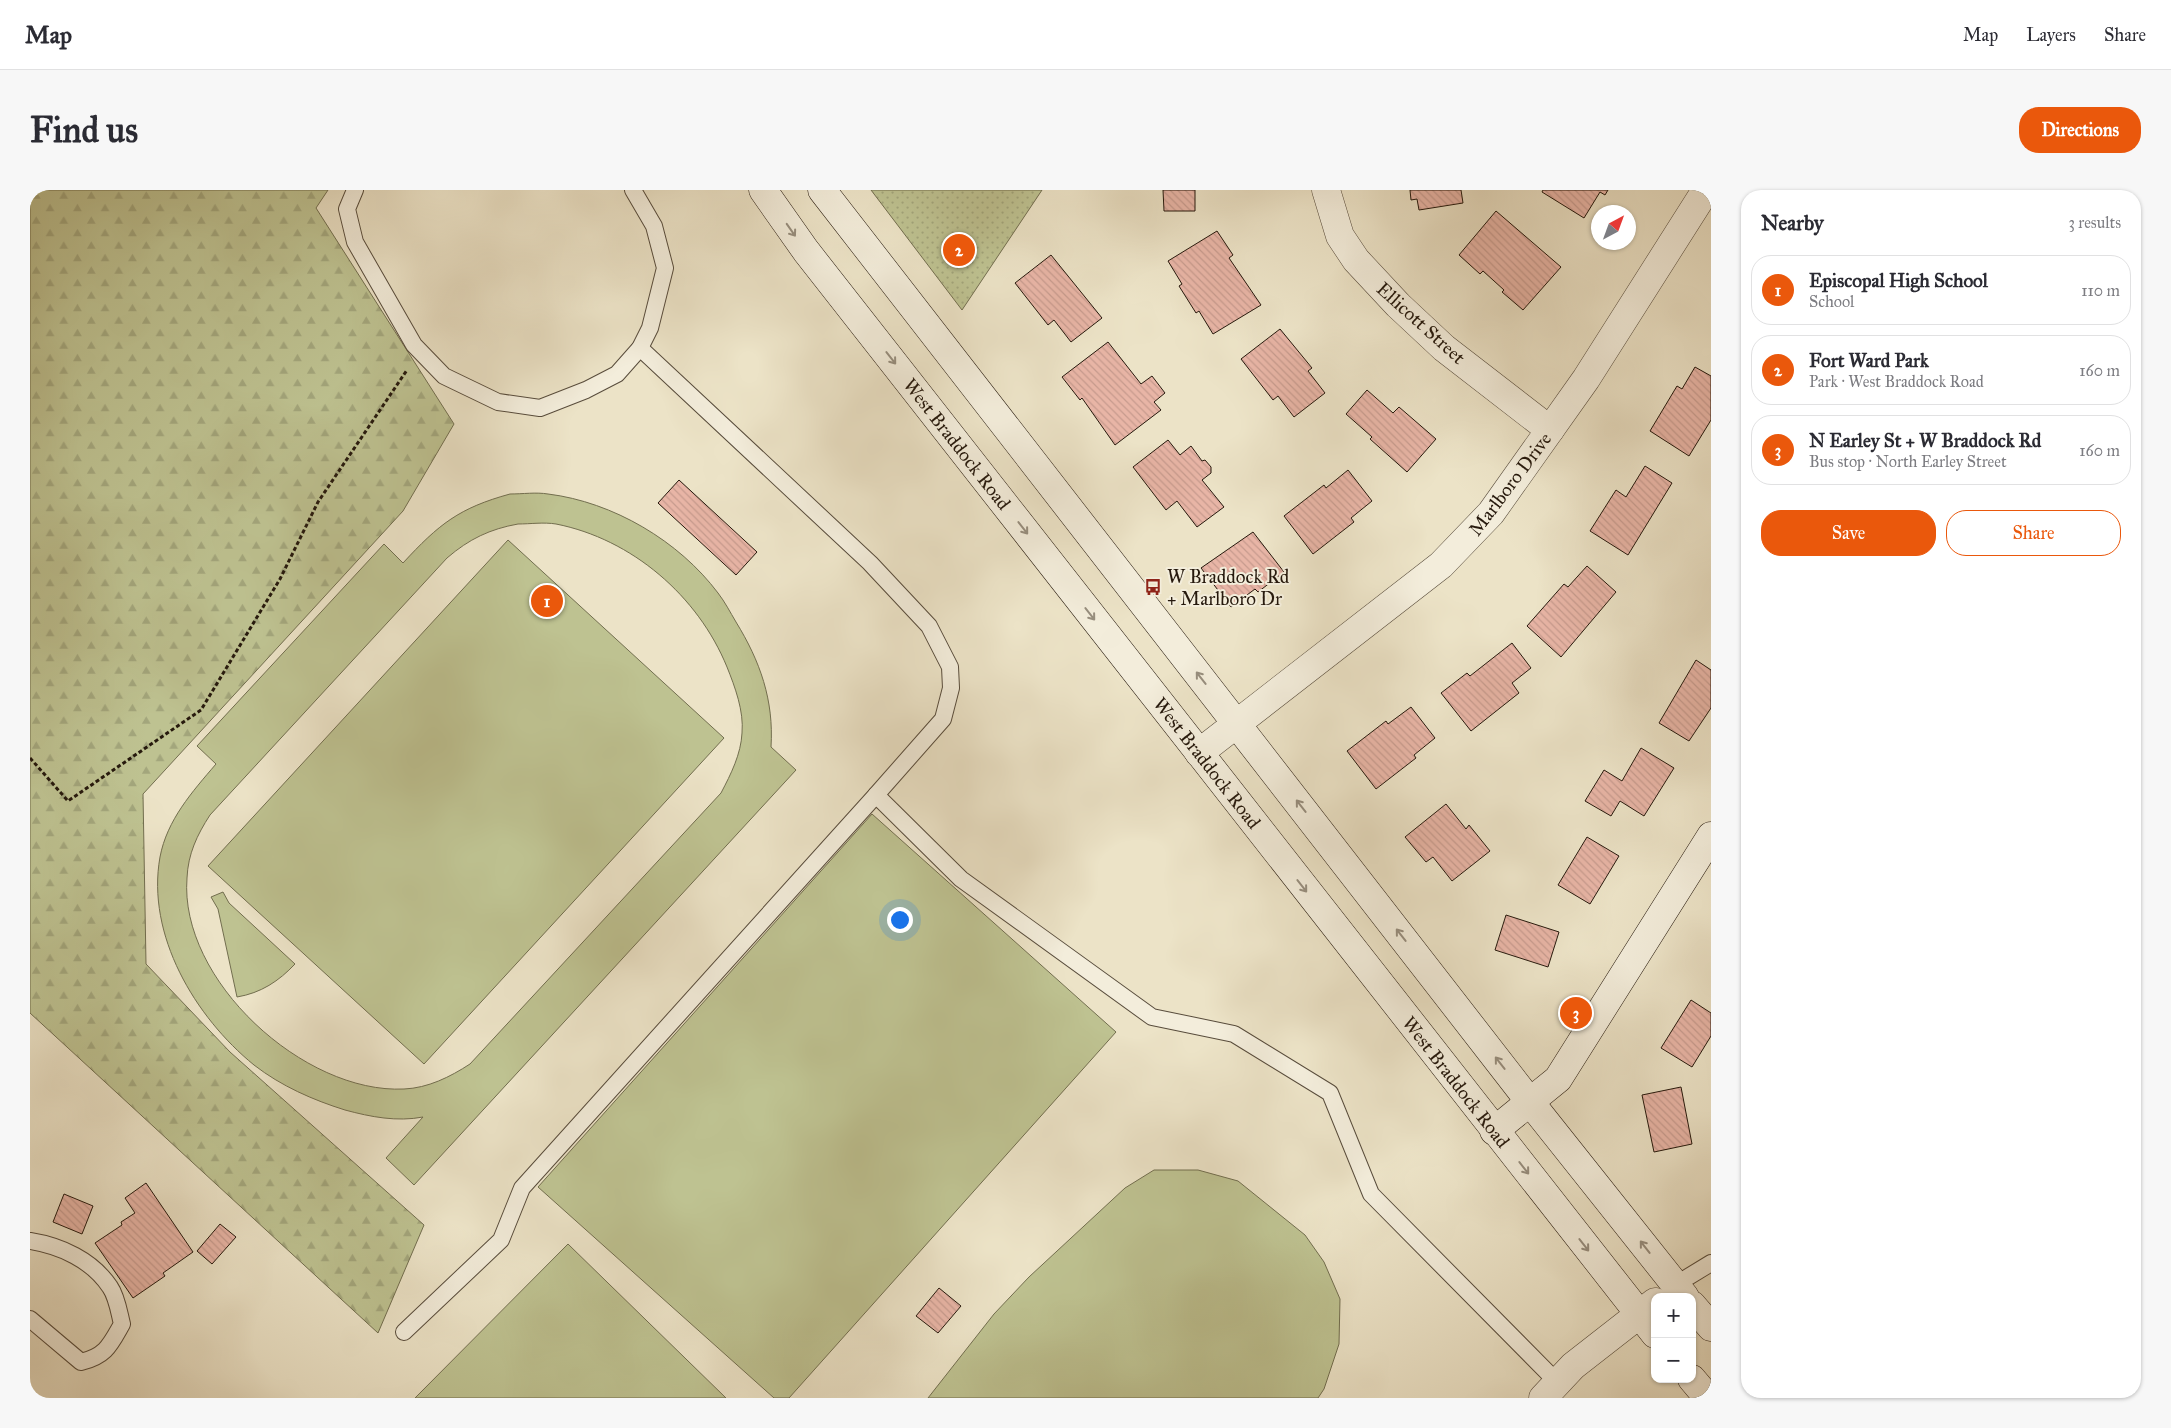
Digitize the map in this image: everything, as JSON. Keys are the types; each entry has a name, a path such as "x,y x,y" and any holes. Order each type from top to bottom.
{"main road":[{"name":"West Braddock Road","path":"763,190 806,252 1494,1131 1650,1317"},
{"path":"822,190 1530,1102 1676,1293"},
{"name":"Ellicott Street","path":"1326,190 1340,236 1362,266 1398,305 1444,348 1550,430"},
{"name":"Marlboro Drive","path":"1199,753 1441,566 1492,513 1586,379 1706,190"},
{"path":"1494,1131 1558,1079 1711,836"},
{"path":"1696,1313 1711,1327"},
{"path":"1543,1393 1601,1342 1650,1317"},
{"path":"1695,1383 1708,1398"}],"lane":[{"path":"354,190 347,209 354,242 414,345 444,376 498,402 540,408 586,390 617,374 640,348 650,328 664,268 654,226 633,190"},
{"path":"404,1332 501,1240 522,1188 943,719 952,688 950,667 930,626 870,563 640,348"},
{"path":"876,795 961,879 1152,1017 1234,1034 1330,1093 1371,1194 1543,1393"},
{"path":"30,1242 48,1244 74,1255 87,1264 111,1287 122,1324 107,1350 95,1358 81,1362 30,1319"},
{"path":"1681,1293 1711,1263"}],"path":[{"path":"30,758 68,801 201,710 280,580 318,502 391,390 421,352"}],"green space":[{"path":"30,190 328,190 316,208 454,424 403,511 143,794 146,964 230,1052 424,1225 378,1333 30,1013"},
{"path":"871,190 1042,190 962,310"},
{"path":"534,493 572,498 620,515 643,527 684,557 718,593 745,637 758,666 768,697 771,747 796,770 414,1185 386,1158 423,1117 394,1119 374,1117 345,1110 309,1097 286,1086 254,1065 212,1023 195,999 180,972 168,944 160,916 158,886 160,857 163,844 174,819 216,764 197,746 384,544 403,563 428,538 451,519 492,499 510,494","holes":["518,524 556,524 584,532 611,543 636,557 659,574 680,595 699,617 727,667 742,716 740,749 721,793 470,1064 447,1077 413,1088 366,1086 327,1072 289,1051 255,1024 226,991 203,955 190,917 187,878 191,853 197,837 210,815 447,558 463,545 480,536"]},
{"path":"508,540 724,738 424,1064 208,866"},
{"path":"872,814 1116,1032 789,1398 774,1398 538,1187"},
{"path":"223,892 229,903 295,964 283,976 262,989 237,997 218,909 211,897"},
{"path":"1154,1170 1198,1170 1238,1181 1305,1235 1324,1262 1340,1299 1339,1344 1324,1389 1318,1398 928,1398 994,1314 1029,1277 1125,1188"},
{"path":"568,1244 726,1398 415,1398"}],"building":[{"path":"1163,190 1195,190 1195,211 1164,211"},
{"path":"1410,190 1461,190 1463,203 1419,210 1417,199 1411,200"},
{"path":"1543,190 1608,190 1605,195 1600,192 1584,218 1542,192"},
{"path":"1496,211 1561,267 1523,310 1502,292 1504,290 1483,271 1480,274 1459,255"},
{"path":"1217,231 1233,255 1229,258 1261,305 1213,334 1199,311 1196,313 1179,286 1182,284 1168,261"},
{"path":"1051,255 1102,318 1071,342 1054,320 1048,325 1015,283"},
{"path":"1280,329 1312,368 1308,371 1325,393 1294,417 1278,396 1273,400 1241,359"},
{"path":"1108,342 1141,384 1152,376 1165,393 1154,402 1161,410 1115,445 1082,398 1080,400 1062,377"},
{"path":"1695,367 1711,376 1711,420 1689,456 1650,431 1677,386 1682,389"},
{"path":"1367,390 1393,413 1399,407 1436,439 1407,472 1370,439 1372,437 1346,414"},
{"path":"1168,440 1180,455 1191,446 1202,461 1205,460 1211,467 1211,473 1202,480 1224,507 1197,527 1177,501 1166,510 1133,467"},
{"path":"1645,466 1672,483 1628,555 1590,531 1616,490 1626,497"},
{"path":"1348,470 1372,501 1351,518 1354,522 1313,554 1284,516 1324,485 1326,488"},
{"path":"679,480 757,552 736,575 658,503"},
{"path":"1253,532 1284,572 1258,592 1255,589 1231,607 1201,568"},
{"path":"1587,566 1616,592 1561,657 1527,626 1564,584 1568,587"},
{"path":"1512,643 1531,668 1512,683 1519,693 1471,731 1441,693 1467,673 1470,676"},
{"path":"1696,660 1711,670 1711,708 1689,741 1659,723"},
{"path":"1411,707 1435,738 1414,755 1416,758 1376,789 1347,751 1386,721 1388,724"},
{"path":"1641,748 1674,768 1644,816 1620,801 1611,816 1585,801 1604,770 1622,781"},
{"path":"1446,804 1466,829 1469,825 1490,851 1452,881 1433,857 1426,862 1405,837"},
{"path":"1587,837 1619,856 1590,904 1558,885"},
{"path":"1506,915 1559,932 1548,967 1495,950"},
{"path":"1691,1000 1711,1013 1711,1036 1692,1067 1661,1048"},
{"path":"1681,1087 1692,1144 1654,1152 1642,1095"},
{"path":"146,1183 193,1252 163,1273 165,1276 133,1298 95,1243 122,1225 121,1222 135,1213 125,1198"},
{"path":"64,1194 93,1206 82,1234 53,1222"},
{"path":"220,1224 236,1237 212,1264 197,1251"},
{"path":"939,1288 961,1306 938,1333 916,1316"}],"place":[{"name":"Fort Ward Park","path":"959,250"},
{"name":"W Braddock Rd + Marlboro Dr","path":"1153,587"},
{"name":"Episcopal High School","path":"547,601"},
{"name":"N Earley St + W Braddock Rd","path":"1576,1013"}]}
